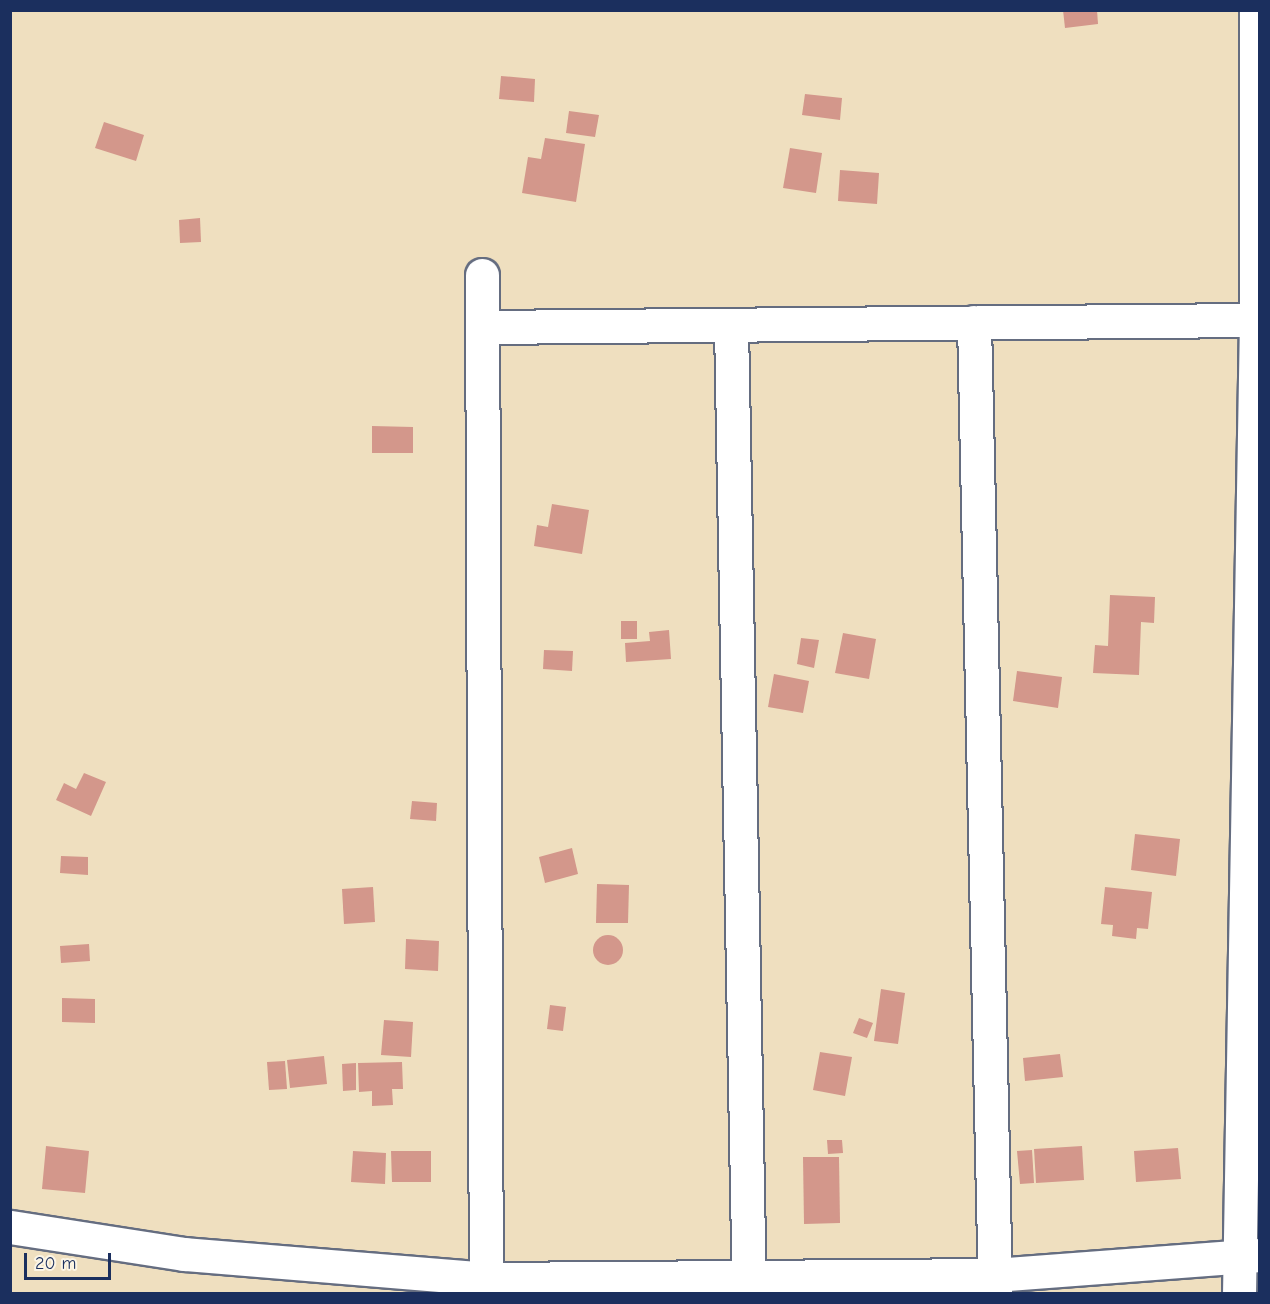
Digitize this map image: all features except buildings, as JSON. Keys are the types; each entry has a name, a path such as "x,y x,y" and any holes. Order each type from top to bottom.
{"street":[{"path":"1239,1293 1249,1256 1258,320 1256,10"},
{"path":"482,275 486,1286"},
{"path":"482,327 1258,320"},
{"path":"974,322 995,1284"},
{"path":"731,325 748,1285"},
{"path":"10,1227 184,1254 486,1286 995,1284 1249,1256"}]}
